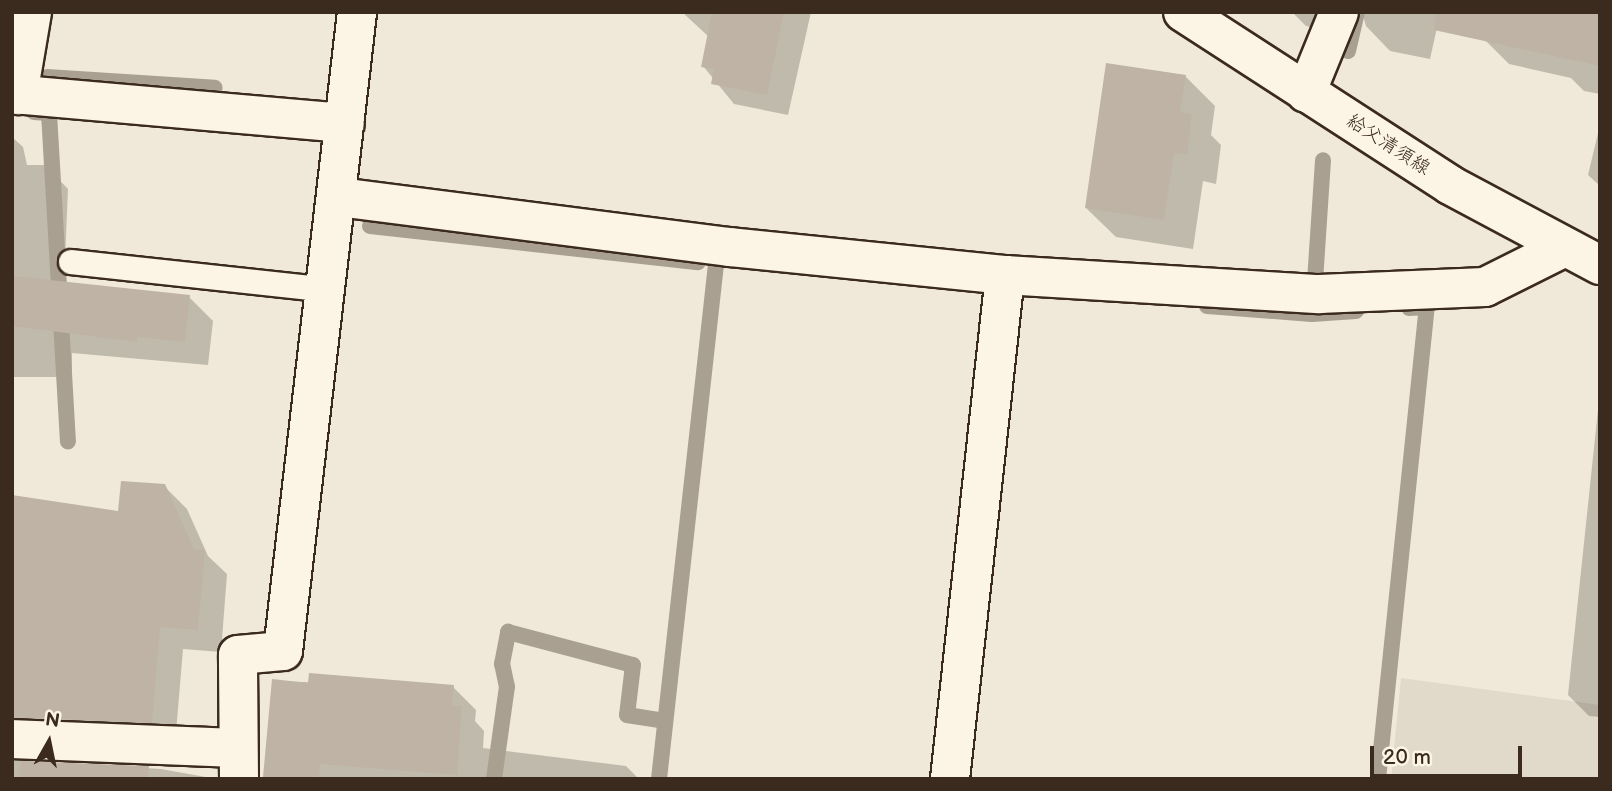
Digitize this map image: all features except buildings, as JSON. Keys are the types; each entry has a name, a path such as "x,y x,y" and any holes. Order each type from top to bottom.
{"street":[{"path":"32,12 15,94 345,123"},
{"path":"12,738 237,763 238,654 283,651 339,197 358,12"},
{"name":"給父清須線","path":"1183,12 1450,185 1562,249 1600,265"},
{"path":"1306,93 1339,12"},
{"path":"339,197 730,247 1005,275 1319,294 1485,287 1562,249"},
{"path":"950,779 1005,275"}],"lane":[{"path":"71,262 328,290"}],"shaded area":[{"path":"1401,678 1600,705 1600,779 1391,779"}],"waterway":[{"path":"1348,51 1357,12"},
{"path":"47,77 215,88"},
{"path":"34,112 49,113 68,441"},
{"path":"1315,281 1323,160"},
{"path":"370,226 698,262"},
{"path":"659,779 716,264 717,258 722,259"},
{"path":"1207,306 1312,314 1356,311"},
{"path":"1378,779 1427,307 1409,308"},
{"path":"494,779 507,687 502,664 508,632 633,665 627,715 665,721"}]}
